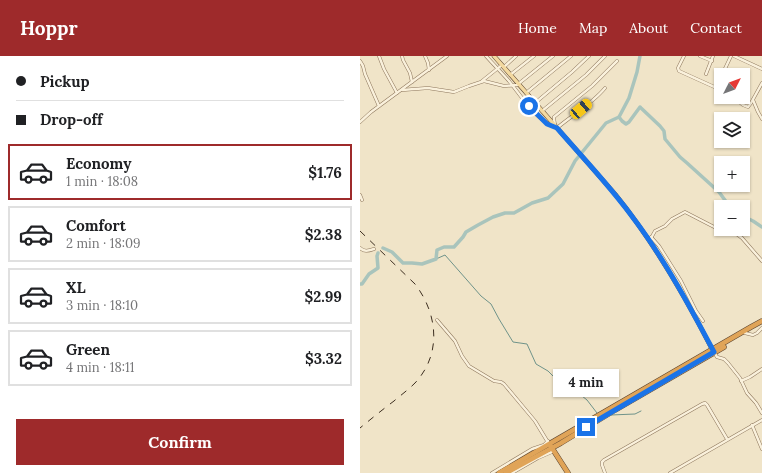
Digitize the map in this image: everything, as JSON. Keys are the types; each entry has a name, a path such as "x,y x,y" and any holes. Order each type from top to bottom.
{"highway":[{"path":"506,473 762,321"},
{"path":"713,351 746,333 753,328 753,326"},
{"path":"498,473 551,446"},
{"path":"551,446 568,473"}],"main road":[{"path":"494,56 618,197 651,238 713,351"}],"street":[{"path":"379,56 397,93"},
{"path":"402,56 410,73 412,82"},
{"path":"425,56 429,70"},
{"path":"360,122 379,106 447,56"},
{"path":"486,56 534,112 550,125 557,128"},
{"path":"481,82 516,56"},
{"path":"510,75 534,56"},
{"path":"402,90 428,88 454,92 487,81 504,86 518,84 553,56"},
{"path":"526,93 571,56"},
{"path":"534,103 589,56"},
{"path":"542,111 586,75 605,56"},
{"path":"684,56 678,68 679,71 714,87"},
{"path":"700,56 712,61"},
{"path":"706,74 713,56"},
{"path":"725,68 731,56"},
{"path":"734,56 762,69"},
{"path":"557,128 554,117 593,85 617,60"},
{"path":"360,61 379,106"},
{"path":"743,104 747,107 749,106 762,83"},
{"path":"557,128 605,88"},
{"path":"753,99 762,119"},
{"path":"360,114 363,119"},
{"path":"360,195 362,200"},
{"path":"703,321 659,246 651,238 657,230 685,212 718,229 734,232 742,238 762,261"},
{"path":"360,248 367,251 374,249"},
{"path":"753,326 762,318"},
{"path":"437,320 455,341 462,356 469,366 494,381 504,384 535,421 551,446"},
{"path":"746,333 753,335 762,328"},
{"path":"713,351 717,357 726,360 762,413"},
{"path":"741,381 762,369"},
{"path":"605,473 602,465 604,460 705,403 727,440"},
{"path":"670,473 762,420"},
{"path":"752,426 762,449"},
{"path":"492,473 532,449 544,445 551,446"},
{"path":"512,473 538,458 551,446"}],"waterway":[{"path":"383,248 392,252 403,263 422,264 436,259 437,250 444,247 454,247 466,232 493,217 505,213 514,213 532,203 548,198 563,184 575,161 606,123 619,117 629,98 640,56"},
{"path":"619,117 626,124 640,107 660,126 664,131 665,139 680,157 719,192 725,200"},
{"path":"750,220 762,227"},
{"path":"360,284 362,284 369,274 378,268 378,253"},
{"path":"436,259 445,255 481,296 491,304 513,342 527,344 536,364 548,371 555,378 571,387 587,400 597,413"},
{"path":"611,415 635,414 641,411"}],"railway":[{"path":"360,231 415,284 423,296 428,308 434,334 430,360 424,372 415,383 360,428"}],"route":[{"path":"529,106 547,124 557,128 634,218 661,257 714,352 586,427"}]}
